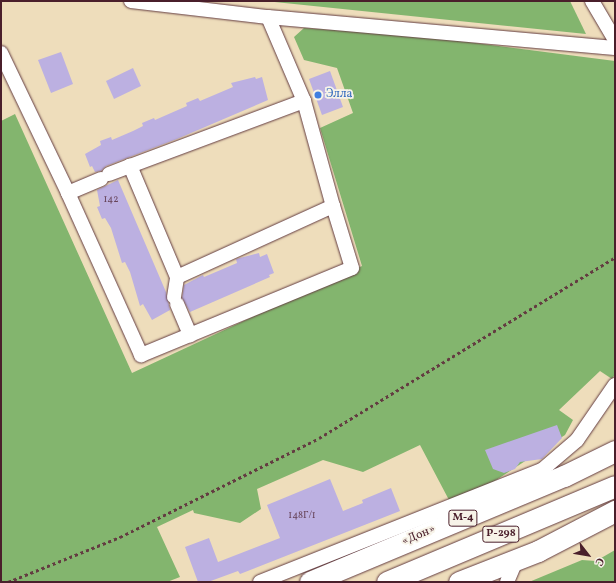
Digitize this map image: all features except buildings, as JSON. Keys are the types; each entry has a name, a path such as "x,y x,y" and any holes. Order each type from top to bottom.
{"highway":[{"name":"«Дон»","path":"310,582 564,476 615,451"},
{"name":"Р-298","path":"387,582 615,486"},
{"name":"Р-298","path":"459,582 538,551 615,511"},
{"path":"538,551 615,526"}],"street":[{"path":"131,1 268,17 615,48"},
{"path":"592,1 615,40"},
{"path":"1,53 68,193 141,355 352,268 304,101 268,17"},
{"path":"68,193 130,166 304,101"},
{"path":"130,166 177,277 175,300 190,335"},
{"path":"177,277 333,206"},
{"path":"260,582 542,470 577,440 615,386"},
{"path":"507,582 517,558"}],"path":[{"path":"8,582 120,537 319,438 615,257"}],"green space":[{"path":"265,1 570,1 586,34"},
{"path":"304,28 422,36 615,61 615,374 612,379 600,371 559,410 573,420 565,435 487,486 449,500 420,445 363,472 323,460 257,489 261,509 240,523 194,513 193,510 157,527 180,577 167,582 1,582 1,121 15,114 132,373 362,266 320,128 353,113 337,68 304,60 294,37"},
{"path":"615,550 615,582 529,582 582,560 596,561"}],"place":[{"name":"Элла","path":"318,95"}]}
